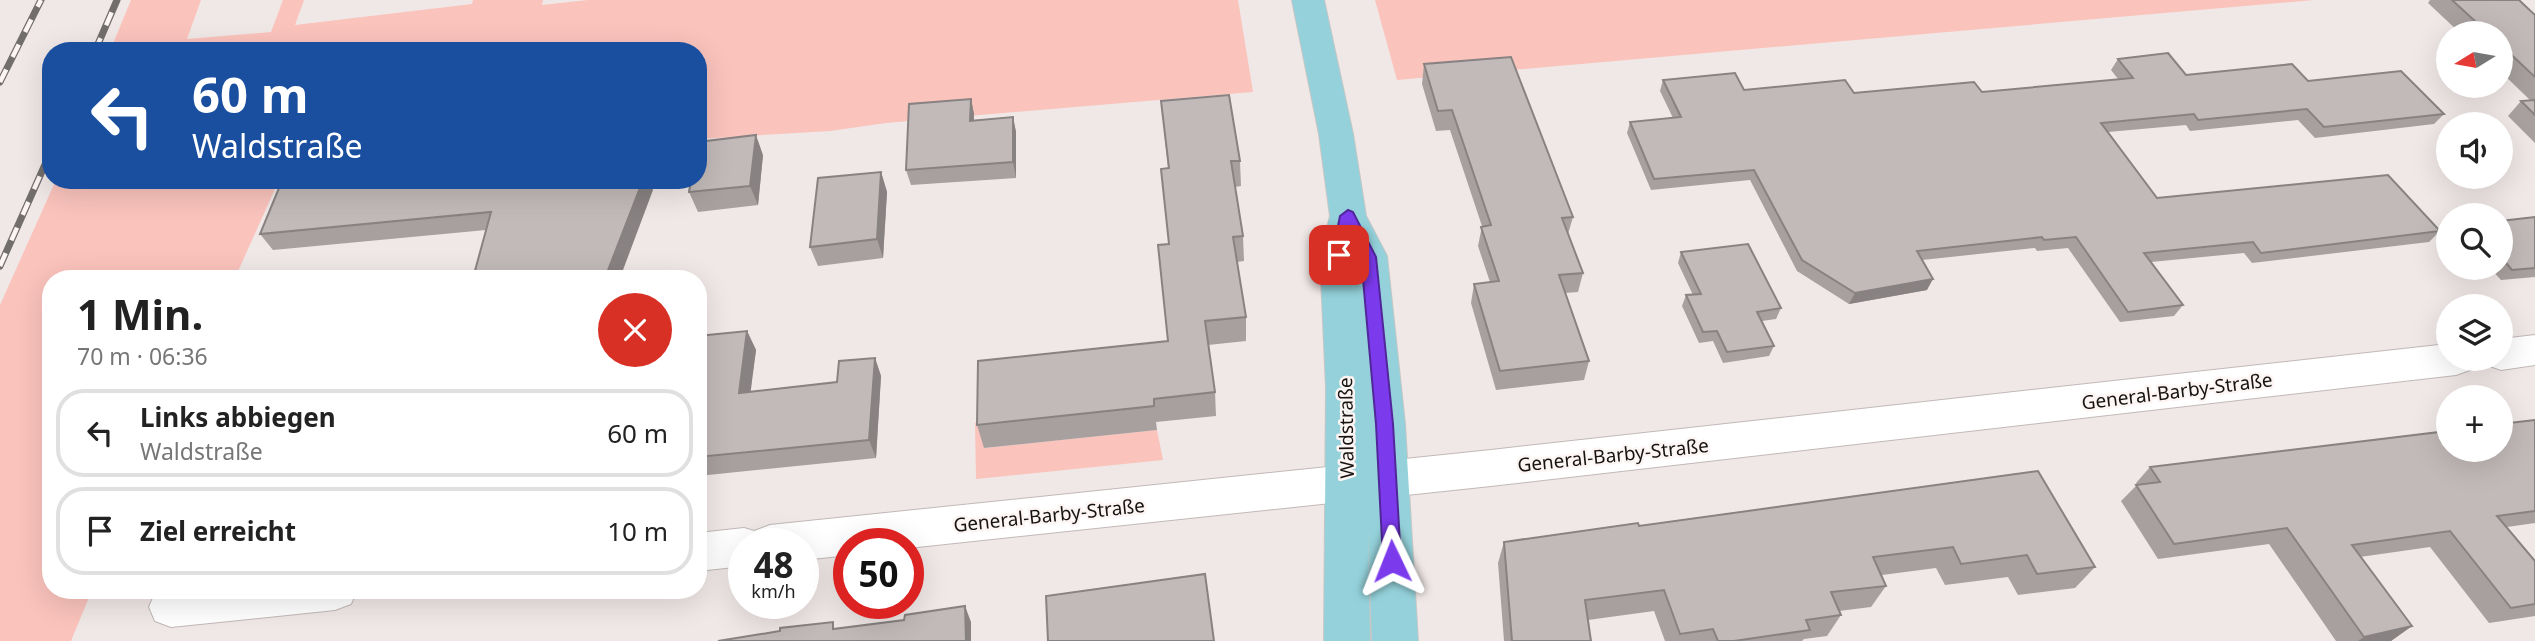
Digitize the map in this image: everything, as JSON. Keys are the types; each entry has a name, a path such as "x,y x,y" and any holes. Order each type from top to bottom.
{"main road":[{"name":"Waldstraße","path":"1308,0 1336,134 1348,216 1368,257 1388,479 1395,641"},
{"name":"Waldstraße","path":"1347,641 1347,484 1339,255 1348,216"}],"street":[{"path":"2513,353 2535,350"},
{"name":"General-Barby-Straße","path":"819,539 1347,484 2436,361"},
{"path":"707,551 728,549"},
{"path":"171,607 248,599"}],"shaded area":[{"path":"131,0 201,0 187,39 271,32 283,0 304,0 295,25 472,4 473,0 543,0 542,5 588,0 1238,0 1253,92 886,123 830,131 707,138 707,42 114,42"},
{"path":"1375,0 2314,0 1397,80"},
{"path":"52,189 275,189 239,270 42,270 42,599 88,599 71,641 0,641 0,305"},
{"path":"984,422 985,448 1157,430 1163,460 976,479 975,423"}],"building":[{"path":"2452,0 2519,0 2535,15 2535,77 2513,56 2513,21 2475,21"},
{"path":"2168,53 2186,75 2292,64 2308,81 2401,71 2442,112 2324,127 2307,109 2198,120 2194,114 2101,123 2157,198 2388,175 2436,227 2436,231 2261,253 2253,242 2144,253 2183,305 2128,312 2076,237 2044,240 2042,237 1917,251 1933,279 1855,293 1802,260 1754,170 1654,179 1630,122 1681,117 1663,80 1735,73 1744,90 1845,80 1854,93 1974,82 1982,92 2133,78 2118,59"},
{"path":"1511,57 1573,217 1562,218 1583,273 1559,275 1589,361 1500,371 1474,284 1499,281 1481,227 1491,225 1452,110 1438,111 1424,64"},
{"path":"1229,95 1240,161 1231,161 1243,236 1233,237 1246,317 1205,321 1215,392 1154,399 1154,406 977,425 978,361 1168,341 1158,245 1169,244 1161,169 1169,168 1161,101"},
{"path":"971,99 970,121 1013,117 1013,162 906,170 909,104"},
{"path":"2535,100 2535,115 2521,101"},
{"path":"756,135 750,186 689,192 690,189 707,189 707,141"},
{"path":"881,172 877,239 810,247 818,178"},
{"path":"279,189 640,189 608,270 475,270 491,212 260,234"},
{"path":"2535,217 2535,268 2513,270 2513,220"},
{"path":"1748,244 1781,308 1757,312 1774,346 1727,352 1717,331 1703,332 1686,295 1701,294 1681,252"},
{"path":"747,331 739,393 837,382 839,361 875,358 869,440 707,456 707,335"},
{"path":"2535,420 2535,511 2497,516 2535,561 2535,604 2511,608 2450,531 2352,545 2412,626 2364,637 2287,528 2174,544 2136,485 2160,482 2150,467 2436,432 2436,462 2513,462 2513,423"},
{"path":"2038,471 2095,567 2037,574 2027,555 1961,564 1953,547 1873,557 1886,586 1831,592 1841,615 1806,620 1810,630 1734,641 1718,641 1713,629 1680,634 1664,590 1585,600 1591,641 1512,641 1504,542"},
{"path":"1205,574 1214,641 1048,641 1046,596"},
{"path":"965,606 966,641 718,641 780,631 780,628 833,622 833,629 904,619 924,619 924,612"}],"railway":[{"path":"0,82 41,0"},
{"path":"99,42 117,0"},
{"path":"0,266 42,171"}],"route":[{"path":"1339,255 1348,216 1368,257 1385,424 1392,561"}]}
